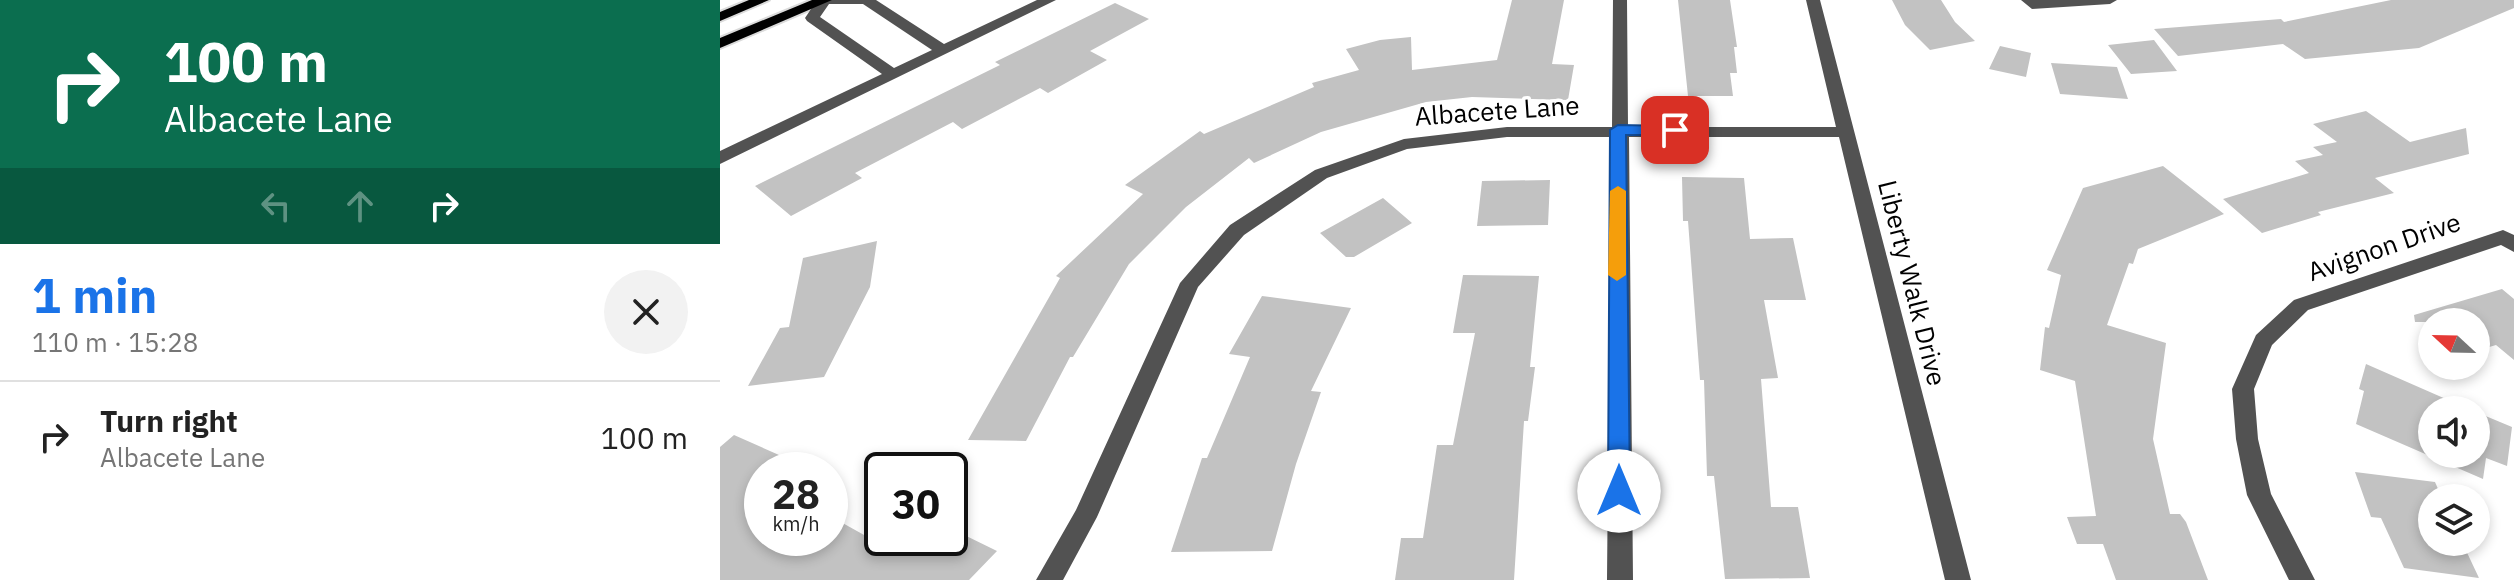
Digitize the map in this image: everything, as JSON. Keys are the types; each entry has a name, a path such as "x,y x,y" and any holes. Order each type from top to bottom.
{"main road":[{"path":"720,17 762,0"},
{"path":"720,43 825,0"}],"street":[{"path":"894,75 812,18 825,0 866,0 944,51"},
{"path":"720,158 1049,0"},
{"path":"1620,0 1620,580"},
{"name":"Liberty Walk Drive","path":"1813,0 1958,580"},
{"path":"2030,2 2110,0"},
{"name":"Albacete Lane","path":"1049,580 1085,517 1190,283 1237,230 1321,174 1404,144 1507,132 1847,132"},
{"name":"Avignon Drive","path":"2302,580 2259,495 2247,439 2243,389 2263,341 2301,305 2509,241"}],"building":[{"path":"1512,0 1564,0 1552,64 1574,65 1568,100 1472,97 1426,102 1321,132 1254,163 1249,158 1186,207 1129,264 1073,357 1070,357 1026,441 968,440 1060,278 1056,276 1143,194 1125,185 1200,131 1204,134 1314,87 1312,83 1359,70 1346,49 1380,40 1411,37 1412,70 1497,60"},
{"path":"1678,0 1730,0 1737,47 1734,47 1737,73 1730,73 1733,96 1688,96"},
{"path":"1892,0 1941,0 1955,22 1975,41 1930,50 1905,25"},
{"path":"2391,0 2514,0 2514,8 2419,48 2305,59 2283,44 2178,56 2154,29 2281,19 2284,22"},
{"path":"1115,3 1149,19 1090,51 1107,60 1048,93 1040,88 962,129 953,122 855,173 862,178 791,216 755,186 1000,65 995,62"},
{"path":"2154,40 2177,71 2131,74 2108,45"},
{"path":"2000,46 2031,53 2026,77 1989,69"},
{"path":"2051,63 2117,67 2128,99 2060,94"},
{"path":"2366,111 2410,142 2466,128 2469,154 2375,178 2394,193 2318,212 2321,215 2262,233 2223,199 2309,173 2295,161 2323,155 2313,147 2337,142 2313,124"},
{"path":"2163,166 2224,214 2138,249 2133,264 2129,263 2107,325 2166,343 2153,439 2170,514 2180,514 2186,522 2208,580 2116,580 2103,544 2077,544 2067,517 2096,516 2075,381 2040,370 2045,327 2049,328 2061,275 2047,270 2083,188"},
{"path":"1682,177 1744,178 1750,239 1793,238 1806,300 1764,300 1778,378 1761,379 1771,507 1798,507 1810,578 1725,579 1714,476 1707,476 1704,380 1700,380 1688,221 1683,221"},
{"path":"1550,180 1548,225 1477,226 1482,181"},
{"path":"1383,198 1412,223 1354,257 1346,257 1320,233"},
{"path":"877,241 870,287 824,377 748,386 780,328 789,327 803,258"},
{"path":"1463,275 1539,276 1530,367 1535,367 1528,421 1524,421 1514,580 1395,580 1401,538 1423,538 1437,445 1453,445 1475,333 1453,333"},
{"path":"2502,289 2514,299 2514,360 2496,345 2490,347 2490,308 2438,308"},
{"path":"1262,296 1351,308 1311,391 1321,392 1296,464 1272,551 1171,552 1202,458 1207,458 1250,357 1229,354"},
{"path":"2366,364 2439,396 2418,396 2418,451 2356,424 2364,391 2359,389"},
{"path":"2490,418 2512,427 2507,466 2490,460"},
{"path":"734,435 772,452 744,452 744,556 848,556 848,526 864,535 864,556 968,556 968,537 997,551 969,580 720,580 720,447"},
{"path":"2458,468 2485,468 2483,479"},
{"path":"2355,472 2435,482 2418,484 2418,556 2469,556 2479,578 2404,568 2381,518 2371,517"}],"slow traffic":[{"path":"1617,275 1618,191"}],"route":[{"path":"1619,491 1618,130 1675,130"}]}
